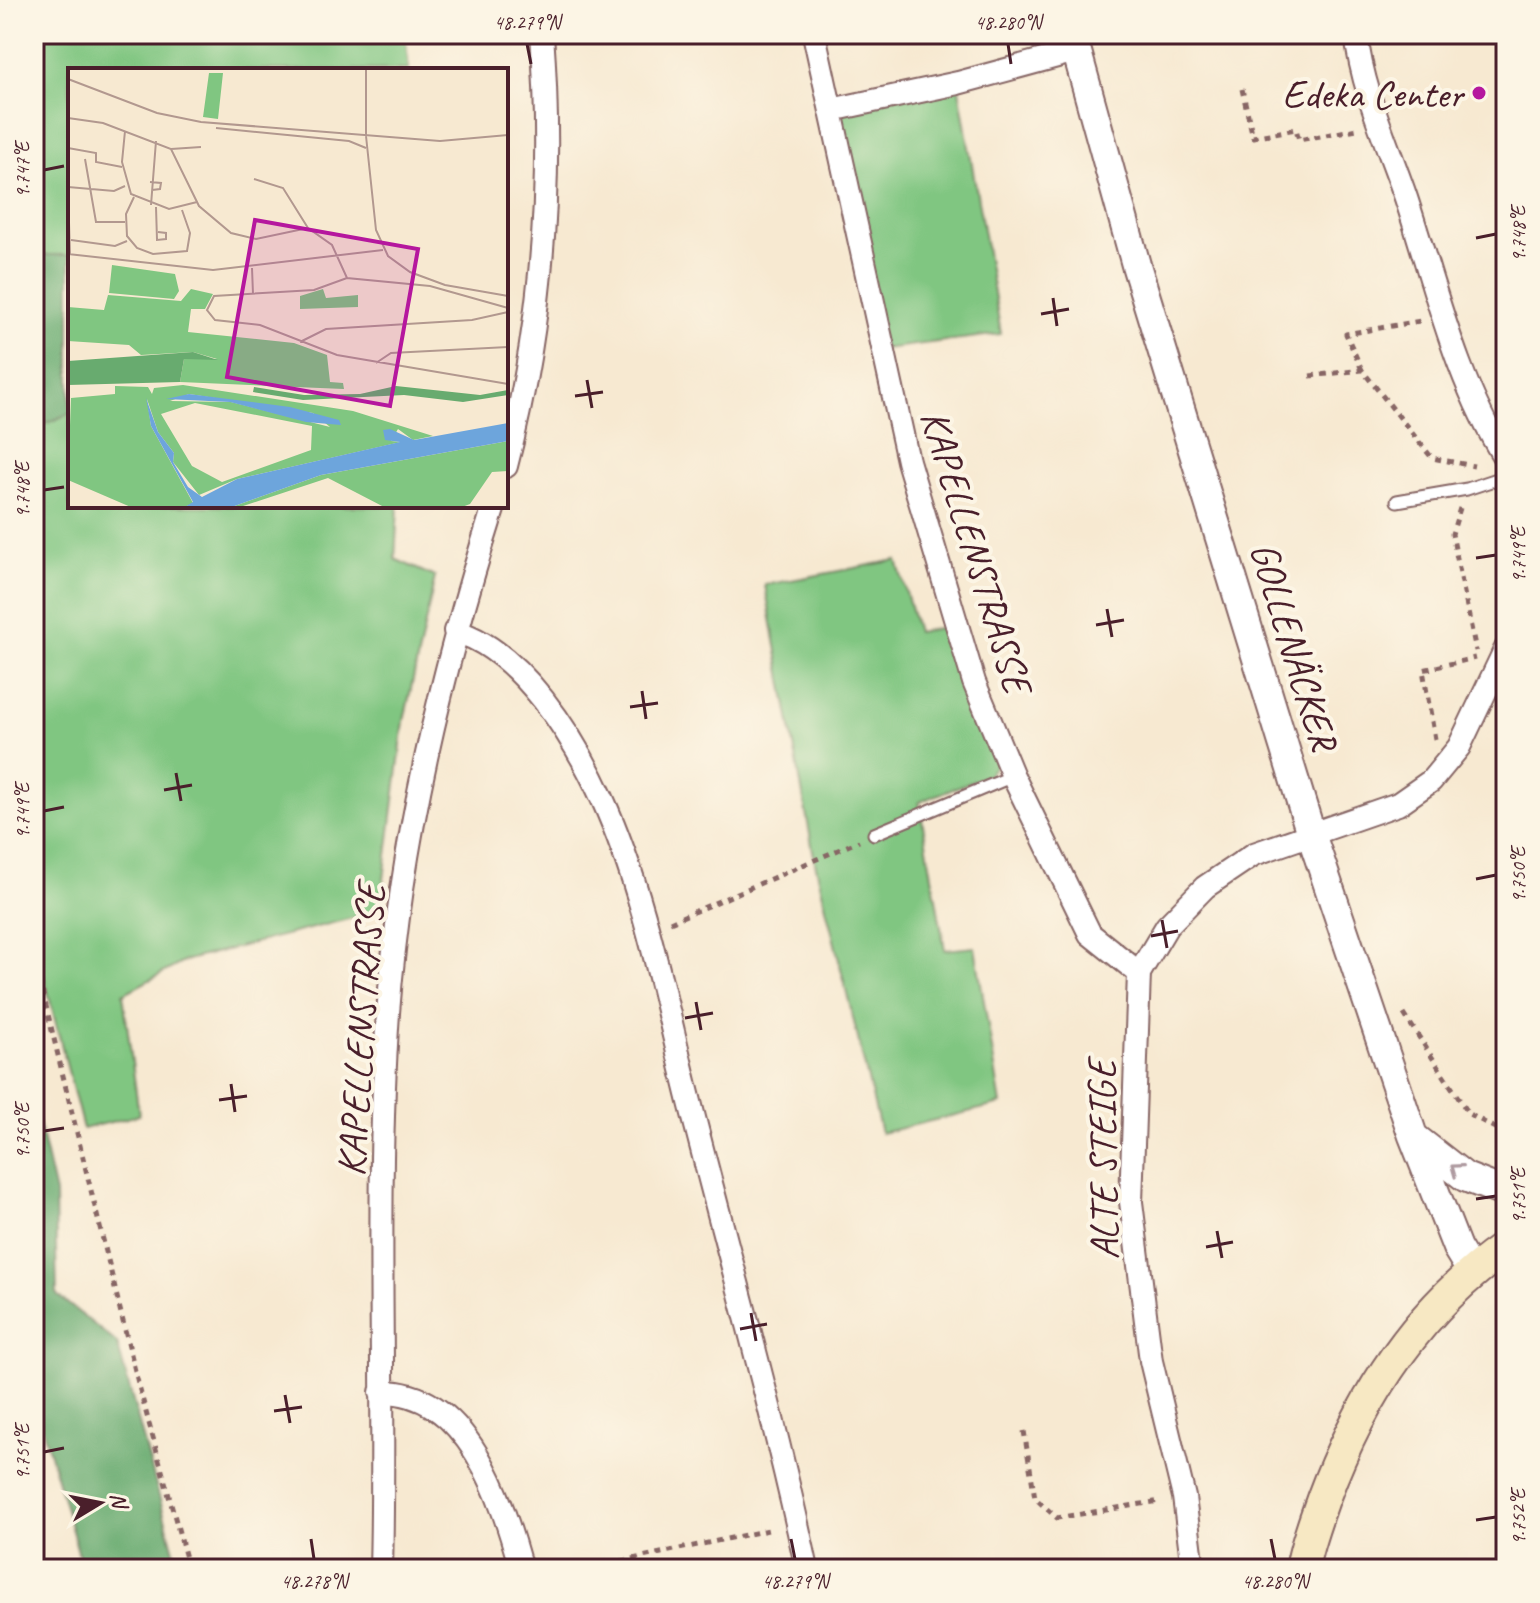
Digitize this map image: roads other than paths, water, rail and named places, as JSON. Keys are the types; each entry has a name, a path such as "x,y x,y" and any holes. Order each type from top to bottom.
{"main road":[{"path":"1302,1569 1338,1460 1374,1387 1417,1328 1471,1271 1506,1247"}],"street":[{"path":"508,458 530,365 546,228 549,120 542,34"},
{"name":"KAPELLENSTRASSE","path":"814,34 919,504 974,682 1013,776 1090,934 1139,973"},
{"path":"1356,34 1374,108 1456,353 1483,422 1506,460"},
{"path":"831,110 958,83 1074,42"},
{"name":"GOLLENÄCKER","path":"1074,42 1136,265 1311,834 1413,1136 1457,1248 1471,1271"},
{"name":"KAPELLENSTRASSE","path":"381,1569 383,1125 388,1013 421,774 455,631 493,508"},
{"path":"455,631 476,637 497,651 538,694 575,745 603,800 647,932 807,1569"},
{"name":"ALTE STEIGE","path":"1193,1569 1184,1497 1151,1361 1131,1202 1139,973 1167,926 1205,887 1254,854 1398,804 1431,781 1459,747 1506,648"},
{"path":"1413,1136 1465,1177 1506,1193"},
{"path":"381,1392 403,1391 424,1398 467,1441 506,1517 521,1569"}],"lane":[{"path":"1397,501 1467,489 1506,476"},
{"path":"874,834 1013,776"}],"place":[{"name":"Edeka Center","path":"1479,93"}]}
